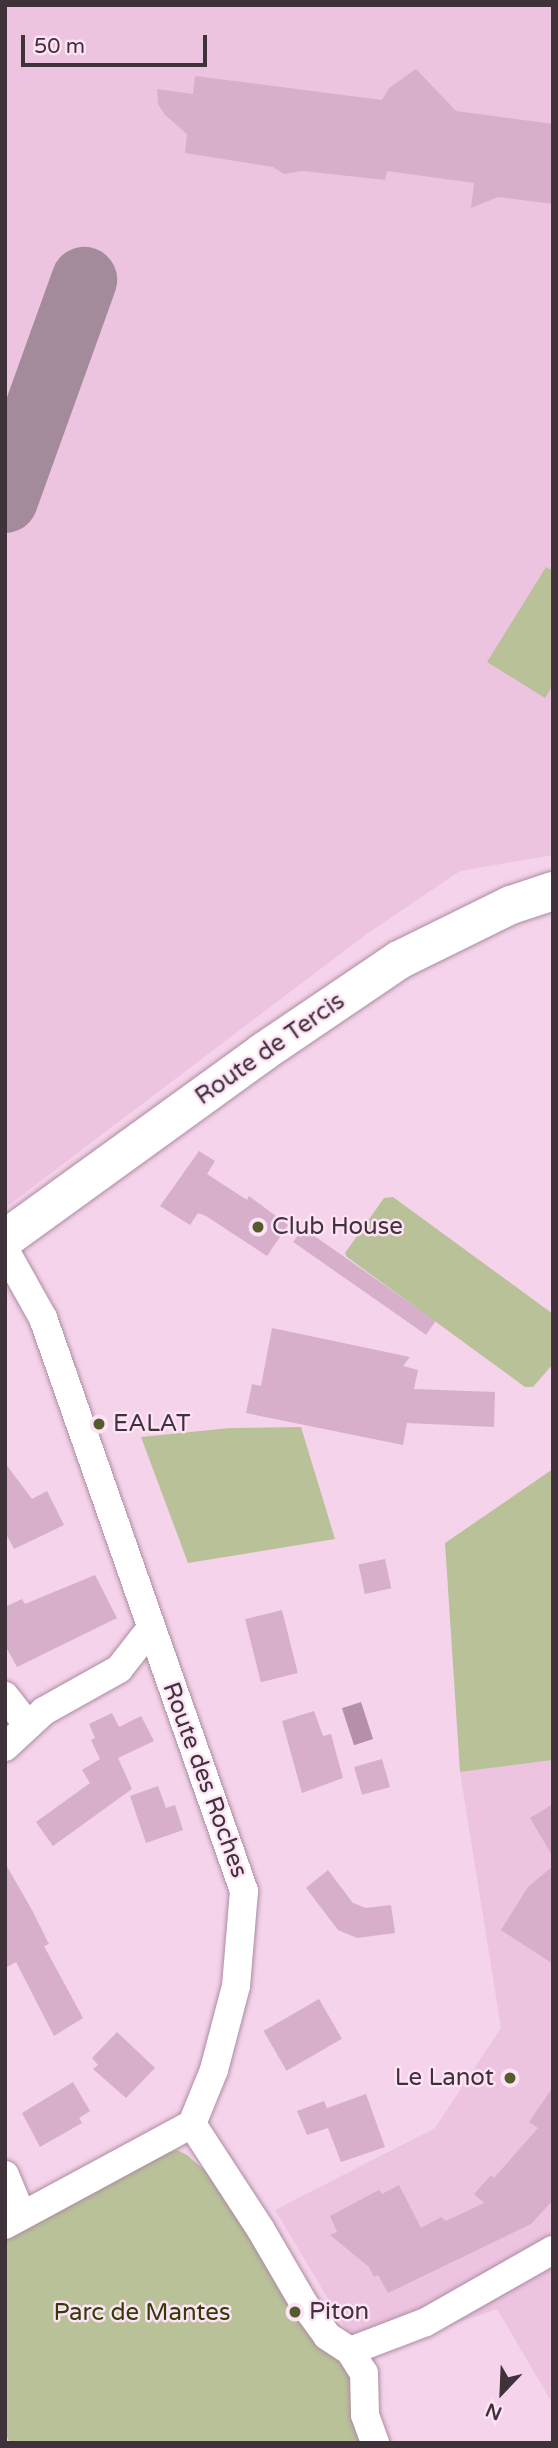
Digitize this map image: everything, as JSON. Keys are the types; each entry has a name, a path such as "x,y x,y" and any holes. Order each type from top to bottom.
{"main road":[{"name":"Route de Tercis","path":"5,1239 263,1052 398,960 511,905 553,891"}],"street":[{"name":"Route des Roches","path":"5,1250 43,1318 244,1891 236,1986 214,2070 192,2124"},
{"path":"5,1747 44,1711 119,1669 151,1628"},
{"path":"5,1696 28,1725"},
{"path":"5,2175 13,2220 192,2124 261,2230 304,2304 327,2336 350,2351 364,2374 365,2415 375,2443"},
{"path":"350,2351 426,2322 553,2250"}],"shaded area":[{"path":"5,5 553,5 553,855 460,871 368,933 5,1208"},
{"path":"361,1702 373,1739 354,1745 342,1708"},
{"name":"Le Lanot","path":"553,1760 553,2404 497,2309 362,2356 275,2210 435,2128 501,2028 460,1772"}],"green space":[{"path":"546,567 553,571 553,685 545,698 487,662"},
{"path":"393,1197 553,1314 553,1364 533,1387 525,1387 347,1257 345,1253 384,1198"},
{"path":"301,1427 335,1539 188,1563 141,1437 230,1428"},
{"path":"553,1469 553,1760 460,1772 445,1543"},
{"name":"Parc de Mantes","path":"177,2150 209,2174 319,2346 351,2364 365,2442 10,2443 5,2433 5,2240 159,2155"}],"building":[{"path":"416,69 456,111 553,124 553,204 498,197 471,208 474,183 387,171 385,180 303,171 284,174 273,167 185,153 187,134 165,115 158,104 157,89 193,94 195,76 382,100 389,88"},
{"path":"199,1151 215,1161 207,1174 247,1200 249,1196 288,1225 267,1256 206,1216 198,1213 190,1225 160,1206"},
{"path":"303,1228 436,1321 426,1335 293,1242"},
{"path":"272,1328 410,1357 403,1366 418,1370 414,1389 495,1392 494,1427 407,1423 403,1445 246,1413 252,1384 261,1386"},
{"path":"5,1463 32,1499 47,1491 64,1525 14,1549 5,1532"},
{"path":"385,1559 391,1588 365,1594 359,1565"},
{"path":"95,1575 117,1618 17,1667 5,1645 5,1607 22,1599 25,1604"},
{"path":"282,1610 298,1673 261,1682 245,1619"},
{"path":"314,1711 323,1736 331,1734 343,1778 302,1793 282,1721"},
{"path":"112,1713 119,1727 141,1716 154,1741 118,1758 132,1789 53,1846 36,1822 90,1783 82,1770 100,1759 91,1740 95,1738 89,1724"},
{"path":"382,1759 390,1787 362,1795 354,1767"},
{"path":"158,1786 166,1808 175,1805 183,1830 146,1843 130,1796"},
{"path":"553,1804 553,1857 530,1818"},
{"path":"5,1863 32,1910 49,1944 44,1946 83,2018 54,2036 16,1962 5,1968"},
{"path":"553,1866 553,1964 501,1930 528,1887"},
{"path":"328,1870 353,1903 366,1908 391,1905 395,1933 357,1938 338,1930 306,1888"},
{"path":"319,1999 342,2039 287,2071 264,2031"},
{"path":"117,2032 155,2068 126,2098 93,2069 98,2065 92,2058"},
{"path":"73,2082 90,2111 79,2118 82,2123 40,2147 22,2113"},
{"path":"553,2087 553,2200 531,2224 388,2293 378,2275 374,2277 369,2267 330,2235 337,2232 330,2216 379,2190 382,2194 399,2185 421,2228 441,2217 446,2221 484,2203 474,2194 491,2175 494,2178 538,2128 529,2122"},
{"path":"366,2094 385,2147 341,2162 328,2128 307,2135 297,2111 324,2101 327,2108"}],"taxiway":[{"path":"5,500 84,280"}],"place":[{"name":"Club House","path":"258,1227"},
{"name":"EALAT","path":"99,1424"},
{"name":"Le Lanot","path":"510,2078"},
{"name":"Piton","path":"295,2312"}]}
